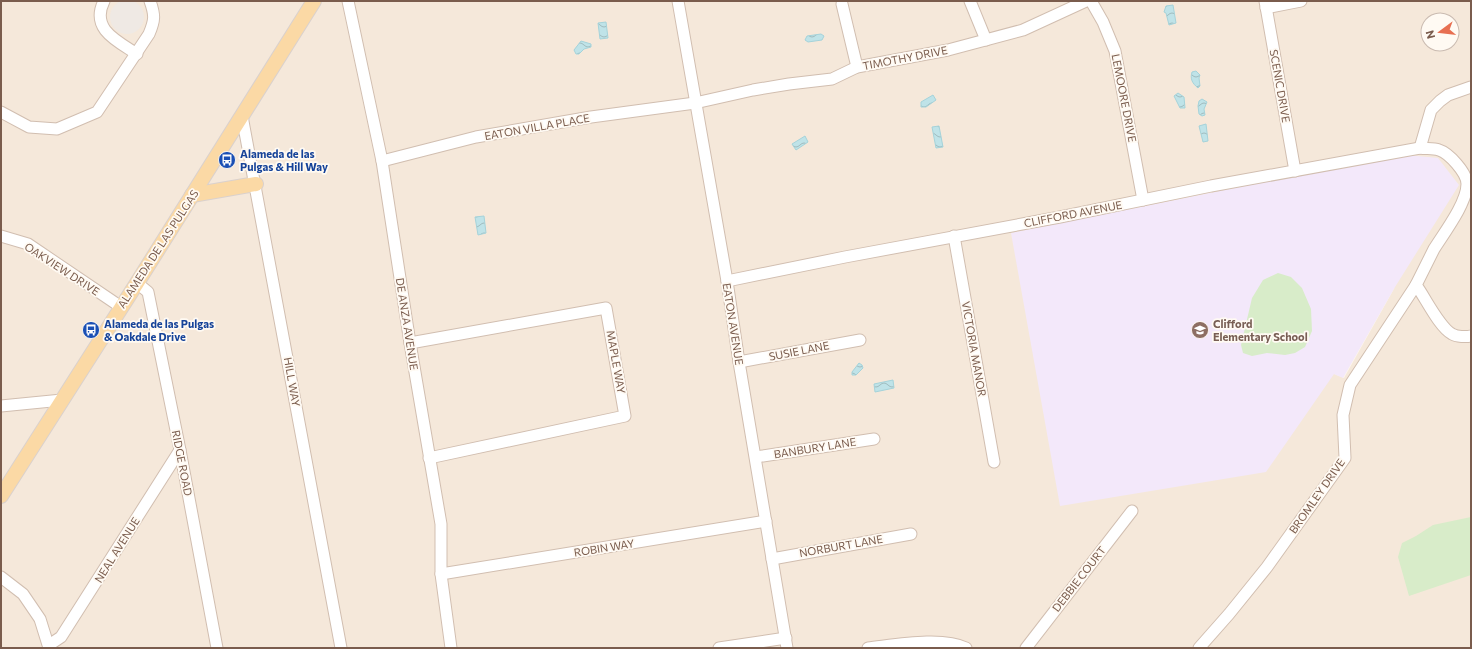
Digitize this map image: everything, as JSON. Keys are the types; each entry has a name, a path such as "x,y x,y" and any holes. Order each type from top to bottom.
{"main road":[{"name":"ALAMEDA DE LAS PULGAS","path":"1,496 314,1"},
{"path":"192,195 256,184"}],"street":[{"path":"104,1 101,7 100,18 103,28 109,36 137,54"},
{"path":"1,112 29,127 57,129 97,112 149,34 154,22 154,11 150,1"},
{"name":"DE ANZA AVENUE","path":"348,1 382,161 410,343 441,524 441,574 451,648"},
{"name":"EATON AVENUE","path":"678,1 727,281 786,643"},
{"path":"970,1 986,40"},
{"name":"TIMOTHY DRIVE","path":"695,103 760,88 832,79 857,68 948,50 1023,30 1086,1"},
{"name":"LEMOORE DRIVE","path":"1091,1 1103,22 1115,51 1143,200"},
{"path":"1266,5 1301,1"},
{"path":"842,4 857,68"},
{"name":"SCENIC DRIVE","path":"1266,5 1295,171"},
{"path":"1420,148 1431,110 1448,95 1471,87"},
{"name":"EATON VILLA PLACE","path":"382,161 476,137 591,117 695,103"},
{"name":"HILL WAY","path":"242,116 256,184 341,648"},
{"name":"CLIFFORD AVENUE","path":"727,281 954,236 1420,148"},
{"name":"BROMLEY DRIVE","path":"1199,648 1267,567 1345,458 1343,415 1350,385 1416,285 1464,196 1467,183 1455,161 1444,152 1420,148"},
{"name":"OAKVIEW DRIVE","path":"1,236 28,244 121,307"},
{"name":"VICTORIA MANOR","path":"954,236 994,462"},
{"name":"RIDGE ROAD","path":"137,283 148,292 180,450 216,648"},
{"path":"1416,285 1445,329 1453,335 1471,336"},
{"name":"MAPLE WAY","path":"410,343 606,308 625,416 430,458"},
{"name":"SUSIE LANE","path":"739,362 860,340"},
{"path":"1,406 62,400"},
{"name":"BANBURY LANE","path":"756,457 874,439"},
{"name":"NEAL AVENUE","path":"49,646 61,637 180,450"},
{"name":"DEBBIE COURT","path":"1026,648 1132,511"},
{"name":"ROBIN WAY","path":"441,574 766,521"},
{"name":"NORBURT LANE","path":"772,559 911,534"},
{"path":"1,577 23,594 40,619 49,646"},
{"path":"868,648 938,642 966,648"},
{"path":"719,648 786,643"}],"shaded area":[{"path":"124,0 130,0 134,1 141,7 144,17 143,24 137,31 130,34 124,34 120,33 113,27 110,20 110,14 111,10 117,3"},
{"path":"1,1 1471,1 1471,648 1,648","holes":["1395,287 1344,378 1334,374"]},
{"name":"Clifford Elementary School","path":"1407,155 1438,158 1459,185 1395,287 1343,378 1334,374 1266,472 1060,506 1011,233"}],"green space":[{"path":"1278,273 1291,277 1302,288 1311,309 1312,331 1305,347 1295,353 1285,355 1267,353 1252,356 1243,353 1241,345 1252,298 1263,280"},
{"path":"1471,517 1471,575 1409,596 1398,557 1402,543 1433,525"}],"water":[{"path":"1173,5 1176,23 1169,25 1166,13 1164,12 1166,6"},
{"path":"606,22 608,38 600,39 598,23"},
{"path":"821,34 824,36 822,40 808,42 805,40 807,36"},
{"path":"581,41 591,44 591,47 584,49 579,54 576,54 574,50"},
{"path":"1196,71 1200,75 1200,86 1198,88 1191,79 1192,72"},
{"path":"1178,93 1184,97 1185,108 1180,108 1174,96"},
{"path":"933,95 936,100 926,107 921,107 921,102"},
{"path":"1202,99 1207,102 1204,109 1205,115 1202,116 1199,114 1198,106 1199,101"},
{"path":"1206,124 1208,141 1203,142 1199,126"},
{"path":"939,126 943,147 936,148 932,127"},
{"path":"805,136 808,142 796,150 792,144"},
{"path":"484,216 486,233 478,235 475,217"},
{"path":"859,363 863,368 856,375 852,375 852,372"},
{"path":"893,380 894,388 875,392 874,384"}],"place":[{"name":"Alameda de las Pulgas & Hill Way","path":"227,160"},
{"name":"Alameda de las Pulgas & Oakdale Drive","path":"91,330"},
{"name":"Clifford Elementary School","path":"1200,330"}]}
